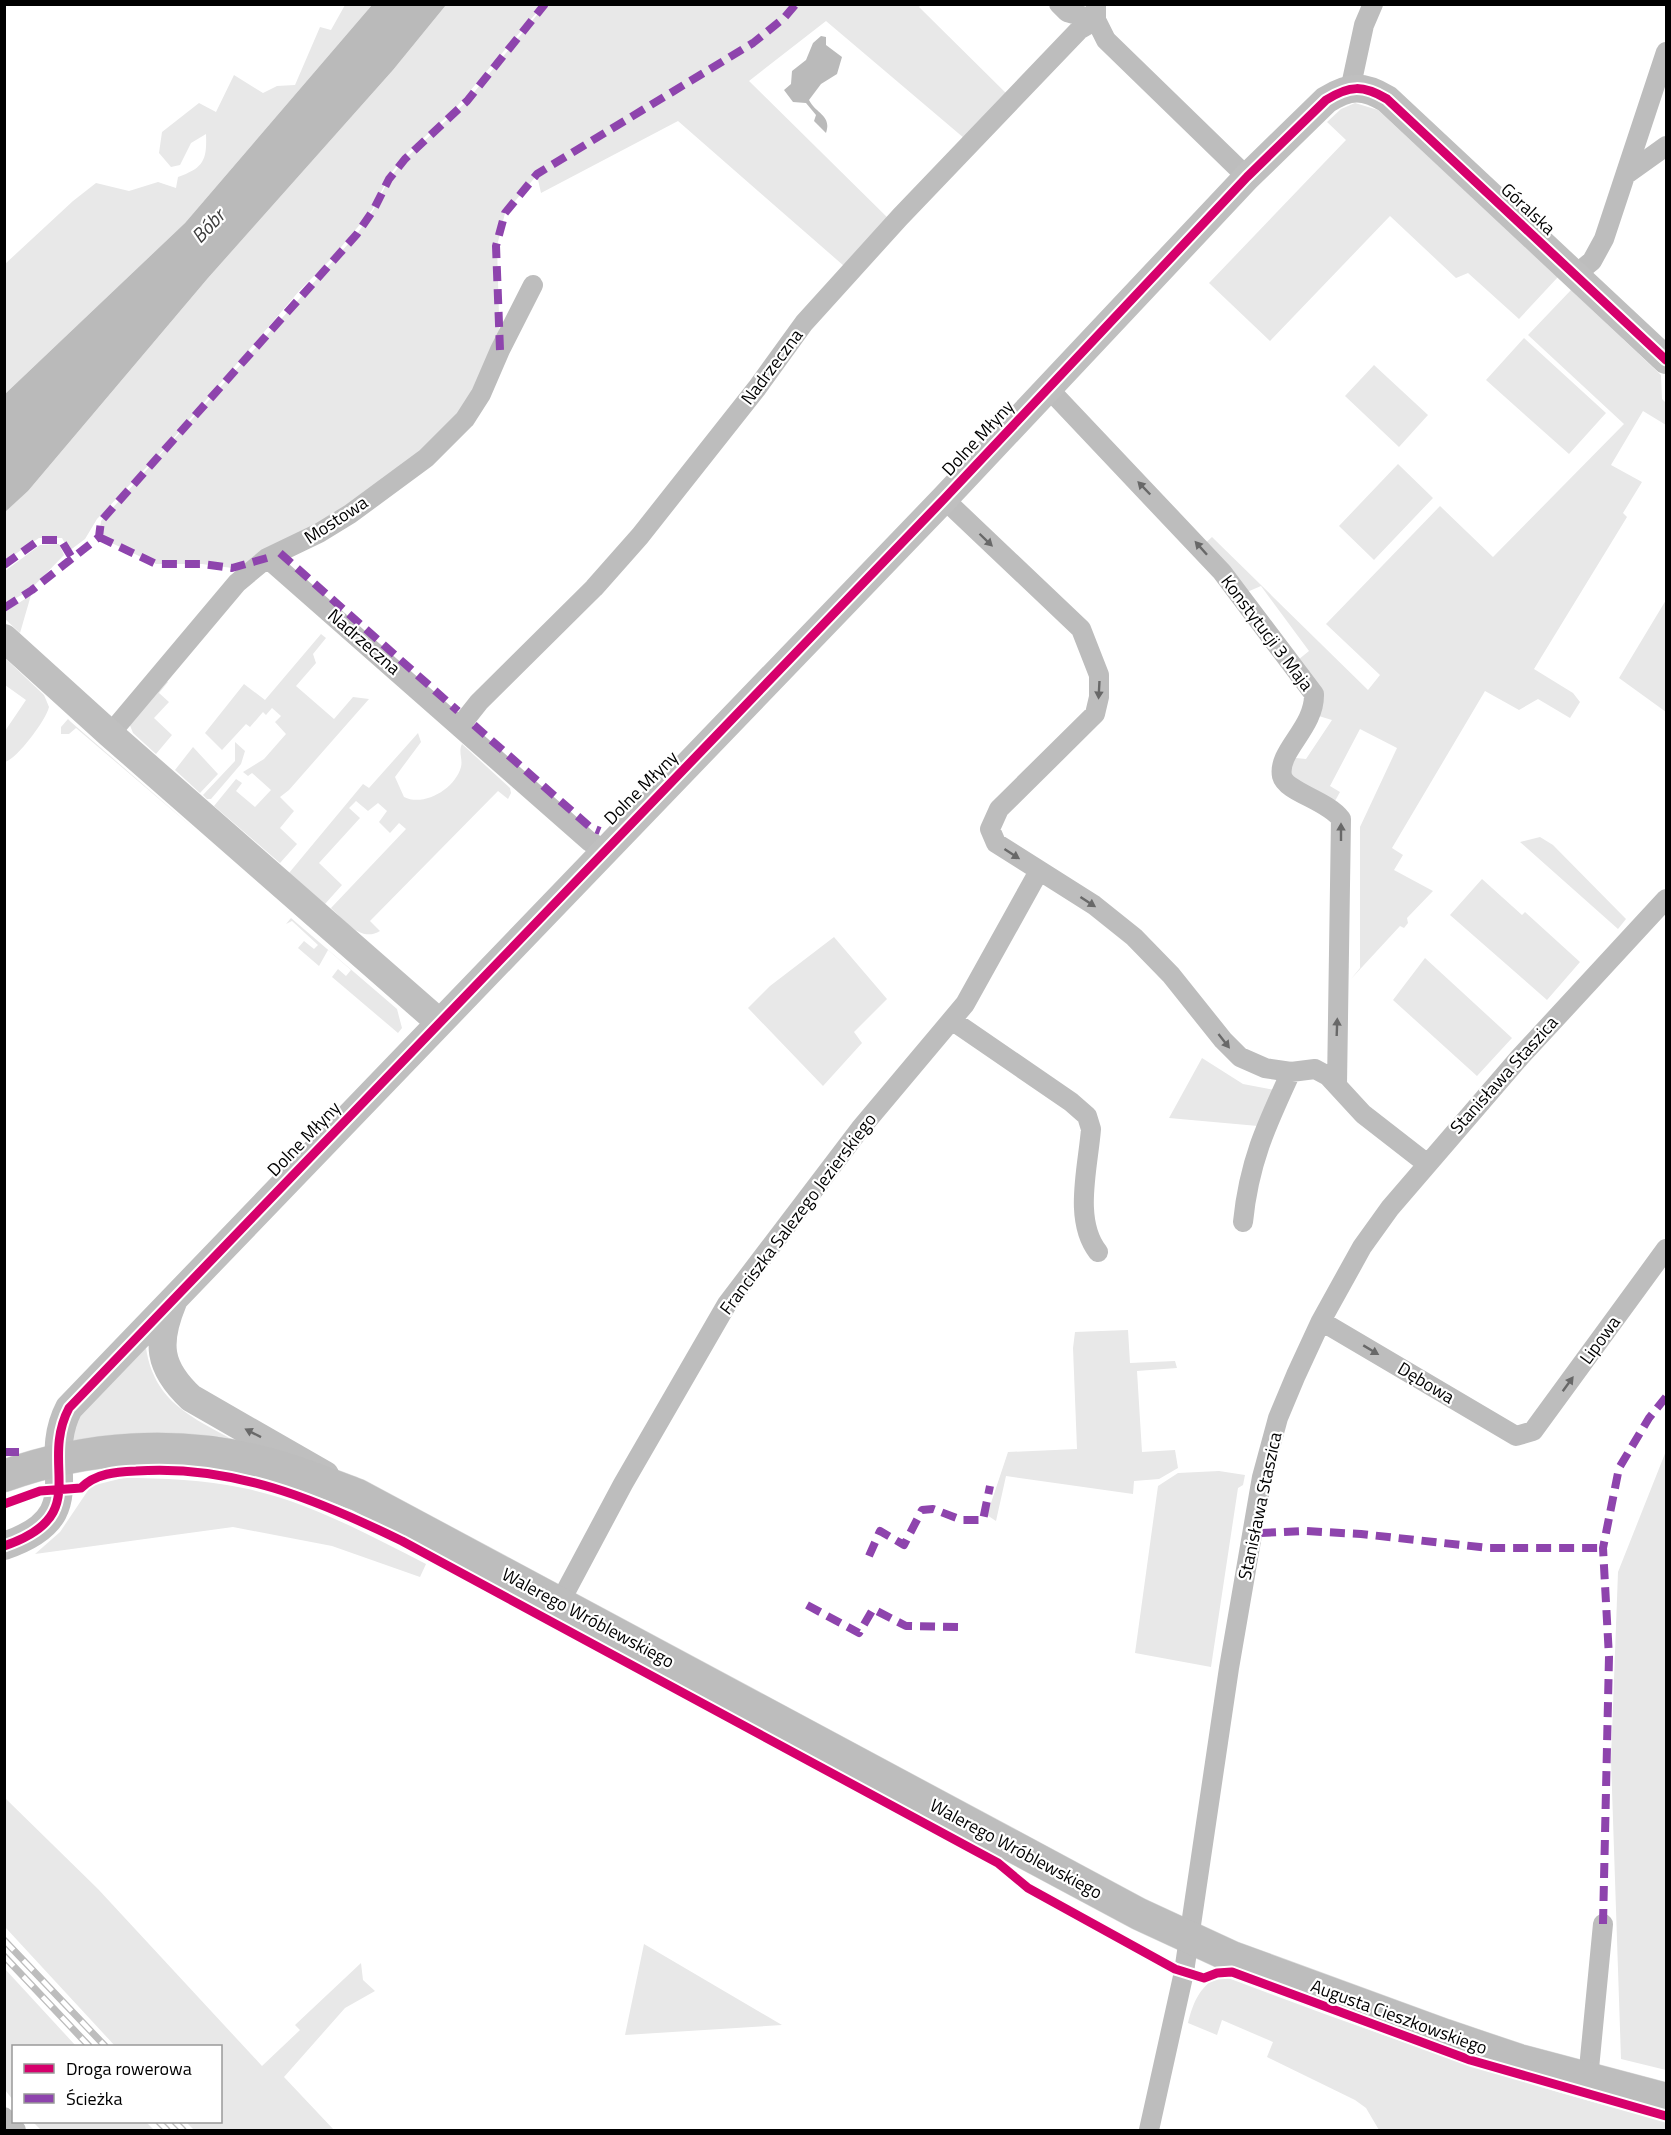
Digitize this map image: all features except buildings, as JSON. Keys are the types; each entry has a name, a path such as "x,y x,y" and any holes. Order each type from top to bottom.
{"main road":[{"name":"Walerego Wróblewskiego","path":"4,1476 59,1459 111,1450 201,1451 288,1469 358,1495 1138,1914"},
{"name":"Augusta Cieszkowskiego","path":"1138,1914 1232,1957 1445,2036 1588,2079 1666,2099"}],"street":[{"path":"1059,4 1067,12 1096,12 1106,40 1247,177"},
{"path":"1357,89 1364,25 1373,4"},
{"name":"Nadrzeczna","path":"460,726 479,702 594,588 640,536 757,388 804,323 900,218 1096,12"},
{"path":"1575,275 1592,261 1604,239 1666,52"},
{"name":"Dolne Młyny","path":"4,1546 45,1526 53,1512 60,1490 60,1429 69,1408 944,499 1247,177 1326,100 1357,89"},
{"name":"Góralska","path":"1357,89 1387,99 1666,360"},
{"path":"1627,174 1666,146"},
{"name":"Mostowa","path":"110,734 237,583 267,558 319,533 350,514 426,458 465,419 481,394 532,285"},
{"name":"Konstytucji 3 Maja","path":"1048,388 1222,572 1314,694 1312,714 1286,757 1282,773 1289,786 1334,809 1341,819 1337,1085"},
{"path":"944,499 1081,629 1099,675 1099,697 1095,714 999,809 990,829 996,843 1094,905 1134,937 1176,981 1235,1053 1265,1068 1291,1071 1315,1069 1328,1076 1363,1114 1426,1163"},
{"name":"Nadrzeczna","path":"267,558 590,842 605,849"},
{"path":"4,638 110,734 439,1022"},
{"name":"Franciszka Salezego Jezierskiego","path":"560,1602 617,1494 727,1304 860,1129 953,1021 970,996 1039,871"},
{"name":"Stanisława Staszica","path":"1149,2130 1190,1937 1229,1668 1262,1477 1278,1418 1321,1321 1362,1247 1426,1163 1666,899"},
{"path":"953,1021 1079,1108 1087,1116 1091,1129 1083,1219 1088,1239 1098,1252"},
{"path":"1243,1222 1250,1170 1263,1132 1291,1071"},
{"name":"Lipowa","path":"1533,1431 1666,1249"},
{"path":"174,1299 165,1320 162,1340 163,1362 173,1381 190,1398 294,1455 358,1495"},
{"name":"Dębowa","path":"1321,1321 1516,1436 1533,1431"},
{"path":"1588,2079 1603,1924"},
{"path":"4,2117 16,2130"}],"shaded area":[{"path":"345,5 372,5 185,223 5,394 5,264 73,201 96,183 129,191 158,182 176,188 178,177 187,174 202,162 206,150 206,134 191,143 180,165 171,167 159,153 162,132 199,103 216,112 234,75 263,93 277,86 295,85 320,27 331,30"},
{"path":"446,5 543,5 453,111 404,156 389,176 372,210 332,258 300,290 165,448 97,519 85,539 69,551 62,538 39,538 5,561 4,512 28,491 208,278 393,70"},
{"path":"545,5 921,5 919,7 1013,100 971,144 826,21 749,81 894,224 852,273 678,121 541,193 537,175 505,213 497,246 500,350 481,394 426,458 267,558 232,568 202,564 156,564 99,537 101,521 357,234 374,209 389,179 405,159 467,101"},
{"path":"1355,103 1378,110 1558,277 1519,319 1468,273 1456,278 1390,216 1270,341 1209,283 1346,140 1327,122 1341,109"},
{"path":"1571,290 1661,375 1662,399 1666,403 1666,425 1643,411 1611,465 1642,482 1623,513 1627,517 1534,669 1573,693 1580,702 1570,718 1538,699 1519,710 1485,691 1392,848 1403,855 1394,870 1433,891 1407,918 1408,923 1404,928 1400,926 1351,979 1360,968 1360,827 1397,748 1360,729 1330,786 1340,792 1335,801 1289,787 1286,757 1306,759 1332,720 1312,714 1293,664 1309,651 1261,586 1240,595 1200,548 1212,537 1368,690 1380,675 1326,624 1440,506 1493,557 1624,424 1528,335"},
{"path":"1524,338 1606,413 1569,454 1486,380"},
{"path":"1374,365 1428,415 1399,447 1345,396"},
{"path":"1398,464 1433,498 1374,560 1339,526"},
{"path":"59,544 64,555 29,591 5,604 5,571 40,545"},
{"path":"31,595 20,633 5,619 5,612"},
{"path":"1666,600 1666,712 1619,678"},
{"path":"321,634 326,638 313,654 316,663 296,686 334,719 353,697 369,699 289,790 280,797 294,811 280,828 297,844 280,863 214,806 236,779 242,783 236,791 255,807 271,790 252,773 248,776 243,772 264,759 286,734 275,722 281,716 272,708 266,715 263,712 250,727 246,724 222,750 205,733 244,684 265,700"},
{"path":"5,658 44,695 49,707 43,721 30,738 17,754 5,762 5,731 26,700 5,685"},
{"path":"164,679 168,682 159,693 169,702 154,718 172,735 156,754 133,733 129,723"},
{"path":"68,719 199,833 76,728 69,734 61,734 61,727"},
{"path":"418,733 421,742 395,777 404,797 420,800 446,789 458,775 461,767 462,744 510,788 511,793 508,799 498,791 370,921 380,931 366,934 347,924 331,908 406,829 399,823 390,833 379,822 387,811 378,803 368,811 356,801 349,808 360,818 319,863 342,885 325,904 289,873 363,784 369,788"},
{"path":"235,742 245,751 241,764 211,799 207,799 203,795 235,761"},
{"path":"193,747 218,774 200,793 175,770"},
{"path":"1540,837 1553,845 1626,919 1618,929 1520,842"},
{"path":"1482,879 1522,915 1525,912 1580,962 1547,1000 1450,915"},
{"path":"291,918 397,1009 402,1028 398,1033 332,977 338,969 346,976 351,970 328,950 319,966 298,948 304,941 314,949 318,945 292,921 286,924"},
{"path":"834,937 887,999 854,1032 862,1043 823,1086 748,1008 770,986"},
{"path":"1425,958 1512,1038 1477,1076 1393,1000"},
{"path":"1202,1058 1243,1084 1275,1090 1258,1126 1169,1118"},
{"path":"1128,1330 1130,1363 1175,1361 1177,1368 1137,1371 1142,1452 1175,1450 1178,1468 1159,1479 1134,1481 1133,1494 1006,1476 996,1521 987,1515 1008,1452 1077,1449 1073,1348 1075,1332"},
{"path":"146,1348 151,1368 159,1385 170,1399 197,1420 247,1448 72,1443 75,1416"},
{"path":"1666,1451 1666,2070 1621,2059 1611,1760 1618,1572"},
{"path":"1219,1471 1245,1475 1243,1485 1238,1488 1211,1667 1135,1653 1158,1486 1178,1473"},
{"path":"123,1478 199,1481 267,1494 337,1520 426,1564 420,1577 332,1546 233,1527 35,1554 60,1532 91,1486"},
{"path":"5,1798 98,1889 262,2066 300,2030 295,2025 361,1963 363,1980 375,1991 345,2008 284,2077 334,2130 194,2130 187,2123 222,2123 222,2045 114,2045 5,1927"},
{"path":"644,1944 782,2025 625,2035"},
{"path":"5,1969 75,2045 12,2045 12,2099 5,2090"},
{"path":"1217,1977 1228,1978 1500,2074 1666,2121 1666,2130 1379,2130 1366,2108 1355,2100 1267,2057 1273,2042 1222,2020 1217,2035 1188,2023 1198,1997"},
{"path":"34,2123 147,2123 154,2130 41,2130"}],"water":[{"name":"Bóbr","path":"372,5 446,5 393,70 208,278 28,491 5,512 5,394 185,223"},
{"path":"821,36 826,37 826,45 842,57 837,74 821,84 809,100 825,118 826,133 814,121 816,115 806,103 793,102 784,90 791,84 792,71 806,60 813,43"}],"railway":[{"path":"4,1940 104,2045"},
{"path":"4,1956 88,2045"},
{"path":"160,2123 167,2130"},
{"path":"176,2123 183,2130"}],"marked path":[{"path":"4,608 32,590 99,537 101,521 357,234 374,209 389,179 405,159 467,101 545,4"},
{"path":"500,350 496,246 505,213 537,174 753,43 784,18 796,4"},
{"path":"99,537 156,564 202,564 232,568 267,558"},
{"path":"4,565 39,540 61,540 72,558"},
{"path":"280,553 458,711"},
{"path":"474,725 590,827 600,831"},
{"path":"1603,1924 1609,1657 1603,1548 1619,1468 1649,1418 1666,1397"},
{"path":"4,1452 19,1452"},
{"path":"869,1556 880,1531 904,1545 922,1510 933,1509 962,1520 983,1520 990,1486"},
{"path":"1261,1533 1305,1531 1361,1534 1489,1548 1603,1548"},
{"path":"807,1605 859,1633 873,1609 906,1626 958,1627"}],"cycle path":[{"path":"4,1546 32,1534 48,1520 56,1504 59,1488 61,1430 69,1408 944,499 1247,177 1326,100 1350,89 1371,91 1387,99 1666,360"},
{"path":"4,1504 40,1491 81,1488 93,1479 107,1474 172,1470 240,1479 306,1499 402,1541 998,1863 1028,1888 1175,1969 1204,1978 1217,1973 1232,1972 1470,2060 1666,2116"}]}
